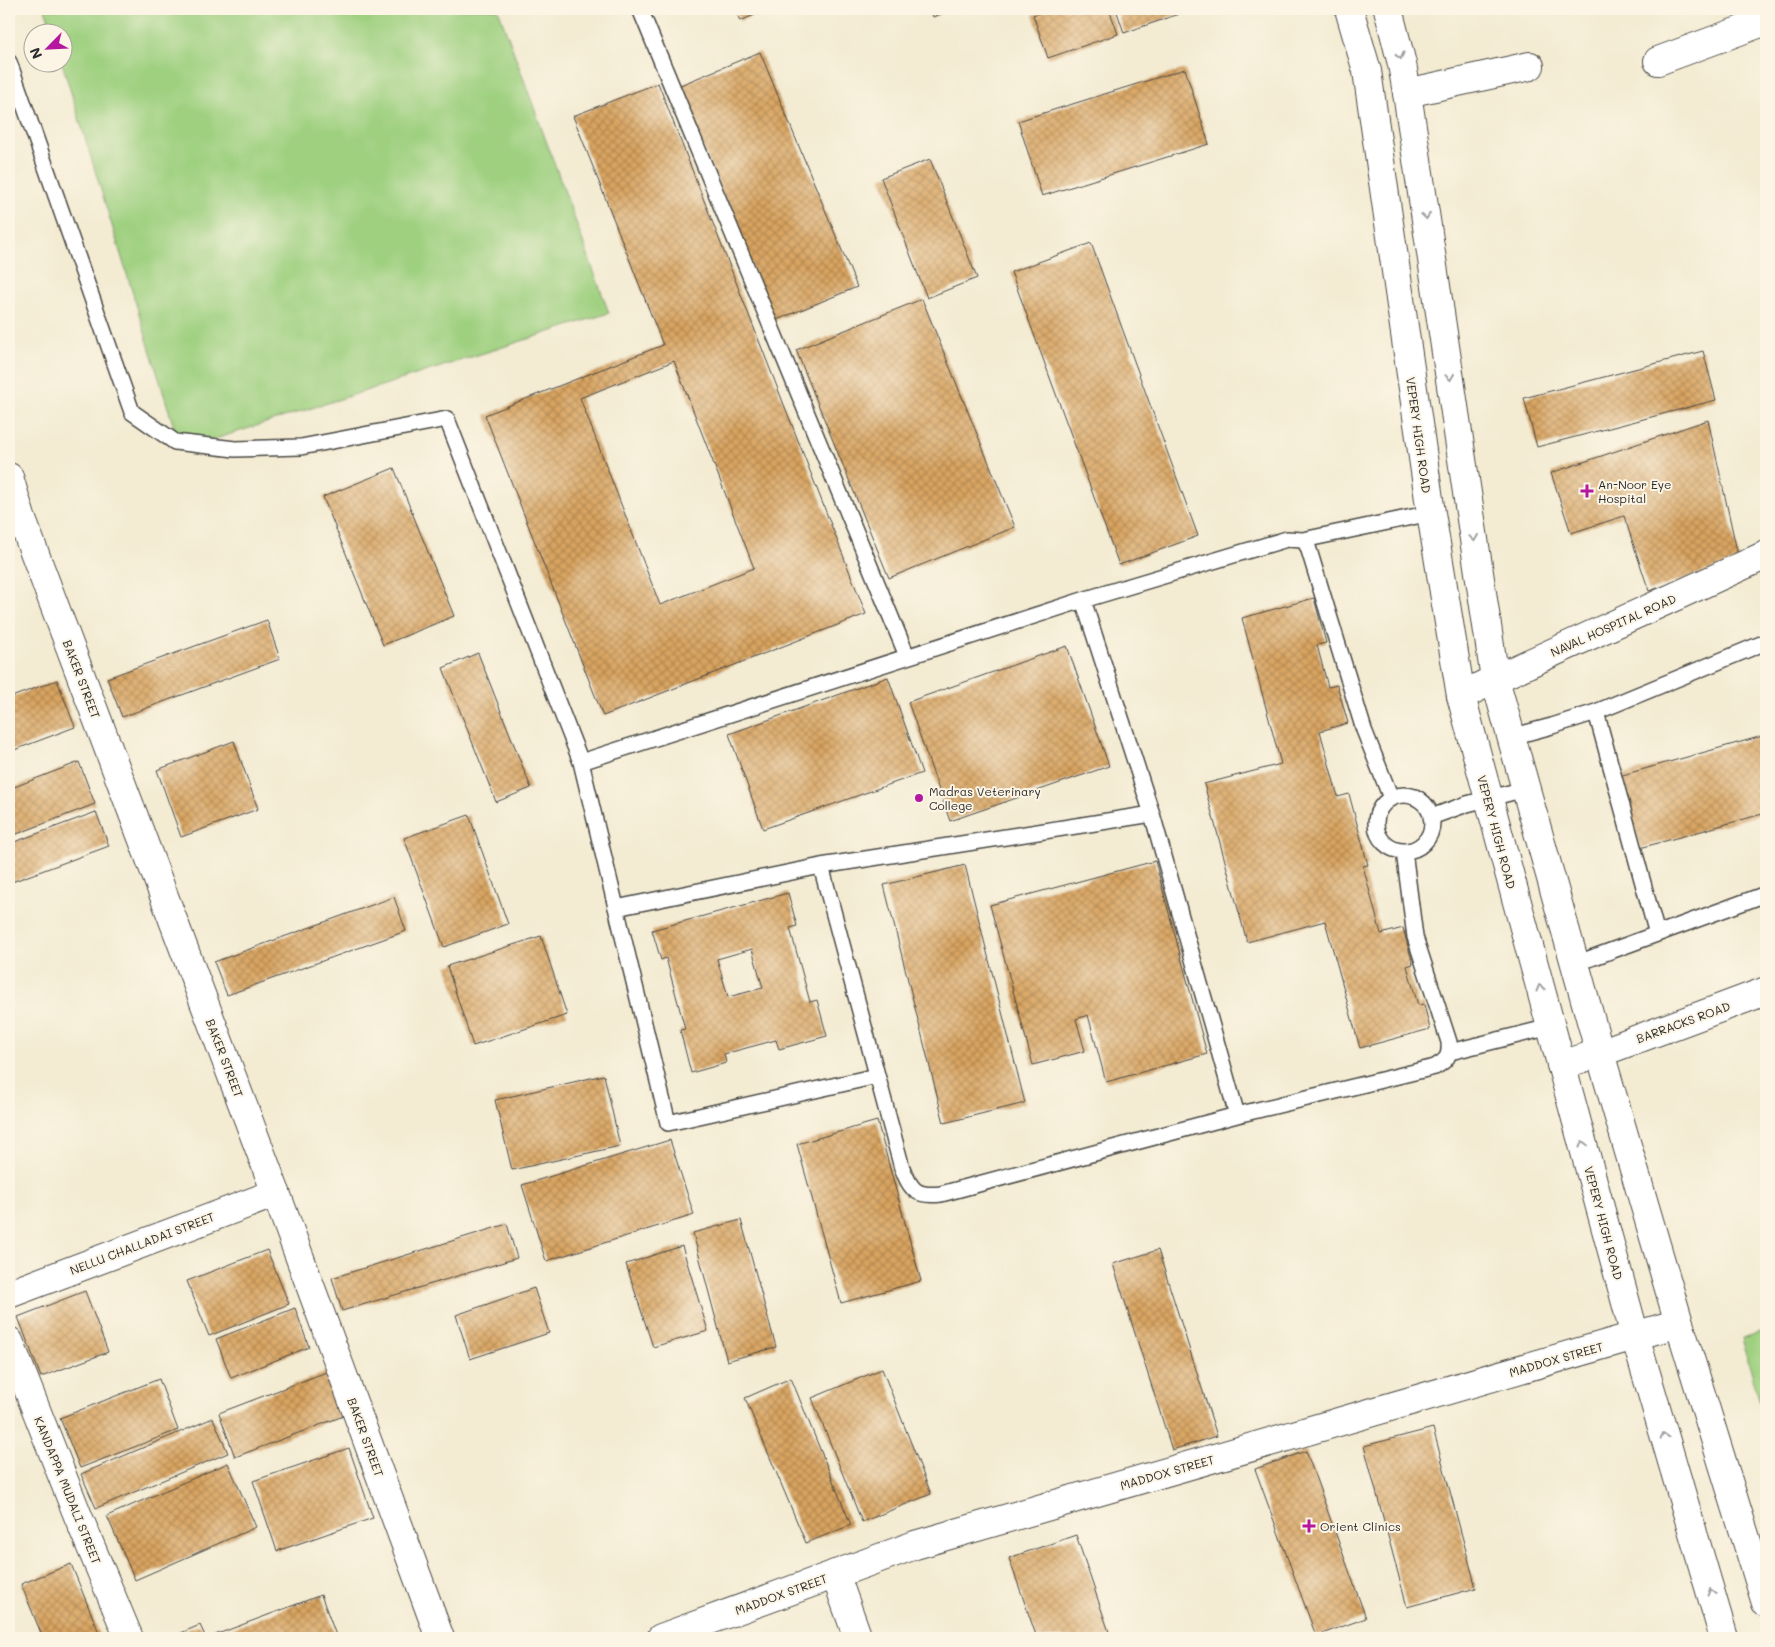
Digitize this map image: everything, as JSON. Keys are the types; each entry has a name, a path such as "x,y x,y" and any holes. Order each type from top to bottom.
{"street":[{"name":"VEPERY HIGH ROAD","path":"1349,9 1367,71 1431,513 1461,696 1635,1336 1724,1638"},
{"path":"1388,9 1402,64 1407,93 1495,679 1600,1053 1679,1323 1766,1604"},
{"path":"1658,61 1766,21"},
{"path":"1407,93 1530,66"},
{"name":"BAKER STREET","path":"9,477 15,520 276,1193 440,1638"},
{"name":"NAVAL HOSPITAL ROAD","path":"1461,696 1766,555"},
{"name":"BARRACKS ROAD","path":"1562,1066 1766,991"},
{"name":"NELLU CHALLADAI STREET","path":"9,1294 276,1193"},
{"name":"MADDOX STREET","path":"661,1638 915,1545 1679,1323"},
{"name":"KANDAPPA MUDALI STREET","path":"9,1341 74,1507 129,1638"},
{"path":"834,1574 858,1638"}],"lane":[{"path":"640,9 907,656"},
{"path":"9,62 132,412 175,442 236,449 300,447 447,419 580,762 668,1123 877,1076"},
{"path":"580,762 1083,600 1287,539 1303,540 1431,513"},
{"path":"1303,540 1314,562 1323,598 1364,730 1390,798"},
{"path":"1083,600 1152,814 1237,1115"},
{"path":"1511,737 1596,712 1766,642"},
{"path":"1596,712 1657,934"},
{"path":"1431,816 1488,798 1525,789"},
{"path":"1399,795 1416,797 1428,808 1432,825 1426,841 1412,850 1395,850 1387,846 1376,830 1378,811 1390,798 1399,795"},
{"path":"616,908 821,866 1152,814"},
{"path":"821,866 902,1168 908,1182 916,1192 926,1196 941,1194 1237,1115 1435,1067 1445,1061 1450,1052 1447,1032 1415,937 1404,851"},
{"path":"1575,964 1766,894"},
{"path":"1450,1052 1550,1027"}],"green space":[{"path":"45,9 498,9 609,313 181,450 65,72 72,72 72,22 50,22"},
{"path":"1766,1330 1766,1424 1742,1338"}],"building":[{"path":"735,9 769,9 740,21"},
{"path":"930,9 953,9 933,17"},
{"path":"1051,9 1109,9 1118,34 1048,58 1033,15"},
{"path":"1116,9 1193,9 1124,33"},
{"path":"760,52 857,287 774,321 678,86"},
{"path":"1185,69 1209,144 1042,196 1018,121"},
{"path":"658,83 866,614 603,716 485,415 663,345 573,116","holes":["674,361 754,568 660,605 580,398"]},
{"path":"930,159 977,278 927,298 881,178"},
{"path":"1091,243 1198,536 1119,565 1011,272"},
{"path":"922,299 1015,527 889,578 796,350"},
{"path":"1703,351 1716,400 1537,447 1524,398"},
{"path":"1708,420 1739,560 1649,591 1624,516 1571,533 1551,473"},
{"path":"394,468 454,616 383,645 323,497"},
{"path":"1314,598 1326,643 1317,645 1328,687 1337,685 1348,723 1320,731 1338,797 1349,794 1368,865 1363,866 1381,934 1403,928 1413,964 1407,966 1418,1005 1424,1004 1430,1029 1360,1048 1325,921 1247,942 1204,784 1281,764 1242,618"},
{"path":"267,620 280,659 122,717 107,678"},
{"path":"1067,646 1109,766 950,821 908,702"},
{"path":"478,653 531,788 496,802 443,668"},
{"path":"888,677 922,773 763,829 729,734"},
{"path":"57,680 75,727 9,752 9,698"},
{"path":"1766,735 1766,813 1640,848 1619,776"},
{"path":"234,741 258,809 181,837 157,770"},
{"path":"79,762 95,804 9,837 9,789"},
{"path":"96,812 109,846 9,883 9,844"},
{"path":"469,815 508,924 444,947 404,838"},
{"path":"1155,861 1207,1054 1106,1082 1088,1015 1076,1019 1085,1051 1033,1065 990,905"},
{"path":"965,865 1025,1103 944,1123 884,885"},
{"path":"788,893 797,926 790,928 810,1002 817,1000 827,1036 779,1049 776,1040 724,1054 726,1063 691,1073 680,1030 685,1029 666,958 661,960 652,930","holes":["752,949 763,988 728,997 717,959"]},
{"path":"394,897 406,931 227,995 214,962"},
{"path":"541,936 567,1015 473,1046 447,966"},
{"path":"604,1075 620,1146 512,1170 495,1100"},
{"path":"877,1121 921,1281 841,1303 797,1144"},
{"path":"670,1140 694,1215 546,1261 522,1185"},
{"path":"741,1220 776,1347 727,1361 693,1233"},
{"path":"507,1224 517,1258 342,1311 332,1278"},
{"path":"682,1246 708,1331 653,1347 626,1264"},
{"path":"267,1250 289,1304 209,1336 187,1281"},
{"path":"1158,1250 1217,1436 1172,1450 1113,1264"},
{"path":"534,1288 549,1333 470,1359 456,1315"},
{"path":"85,1291 108,1352 41,1377 18,1317"},
{"path":"295,1308 309,1347 231,1378 216,1339"},
{"path":"882,1369 931,1494 862,1522 812,1398"},
{"path":"329,1371 346,1415 235,1457 219,1413"},
{"path":"791,1378 851,1525 806,1543 745,1398"},
{"path":"159,1379 178,1430 80,1468 60,1418"},
{"path":"213,1418 228,1453 96,1508 81,1474"},
{"path":"1433,1428 1476,1588 1407,1607 1364,1446"},
{"path":"349,1448 373,1518 277,1551 253,1481"},
{"path":"1306,1451 1366,1618 1316,1636 1255,1469"},
{"path":"228,1463 256,1527 135,1580 107,1516"},
{"path":"1076,1535 1111,1638 1037,1638 1009,1558"},
{"path":"71,1564 100,1635 93,1638 43,1638 21,1584"},
{"path":"321,1595 337,1638 217,1638 215,1635"},
{"path":"200,1625 206,1638 169,1638"}],"place":[{"name":"An-Noor Eye Hospital","path":"1587,491"},
{"name":"Madras Veterinary College","path":"919,798"},
{"name":"Orient Clinics","path":"1309,1526"}]}
